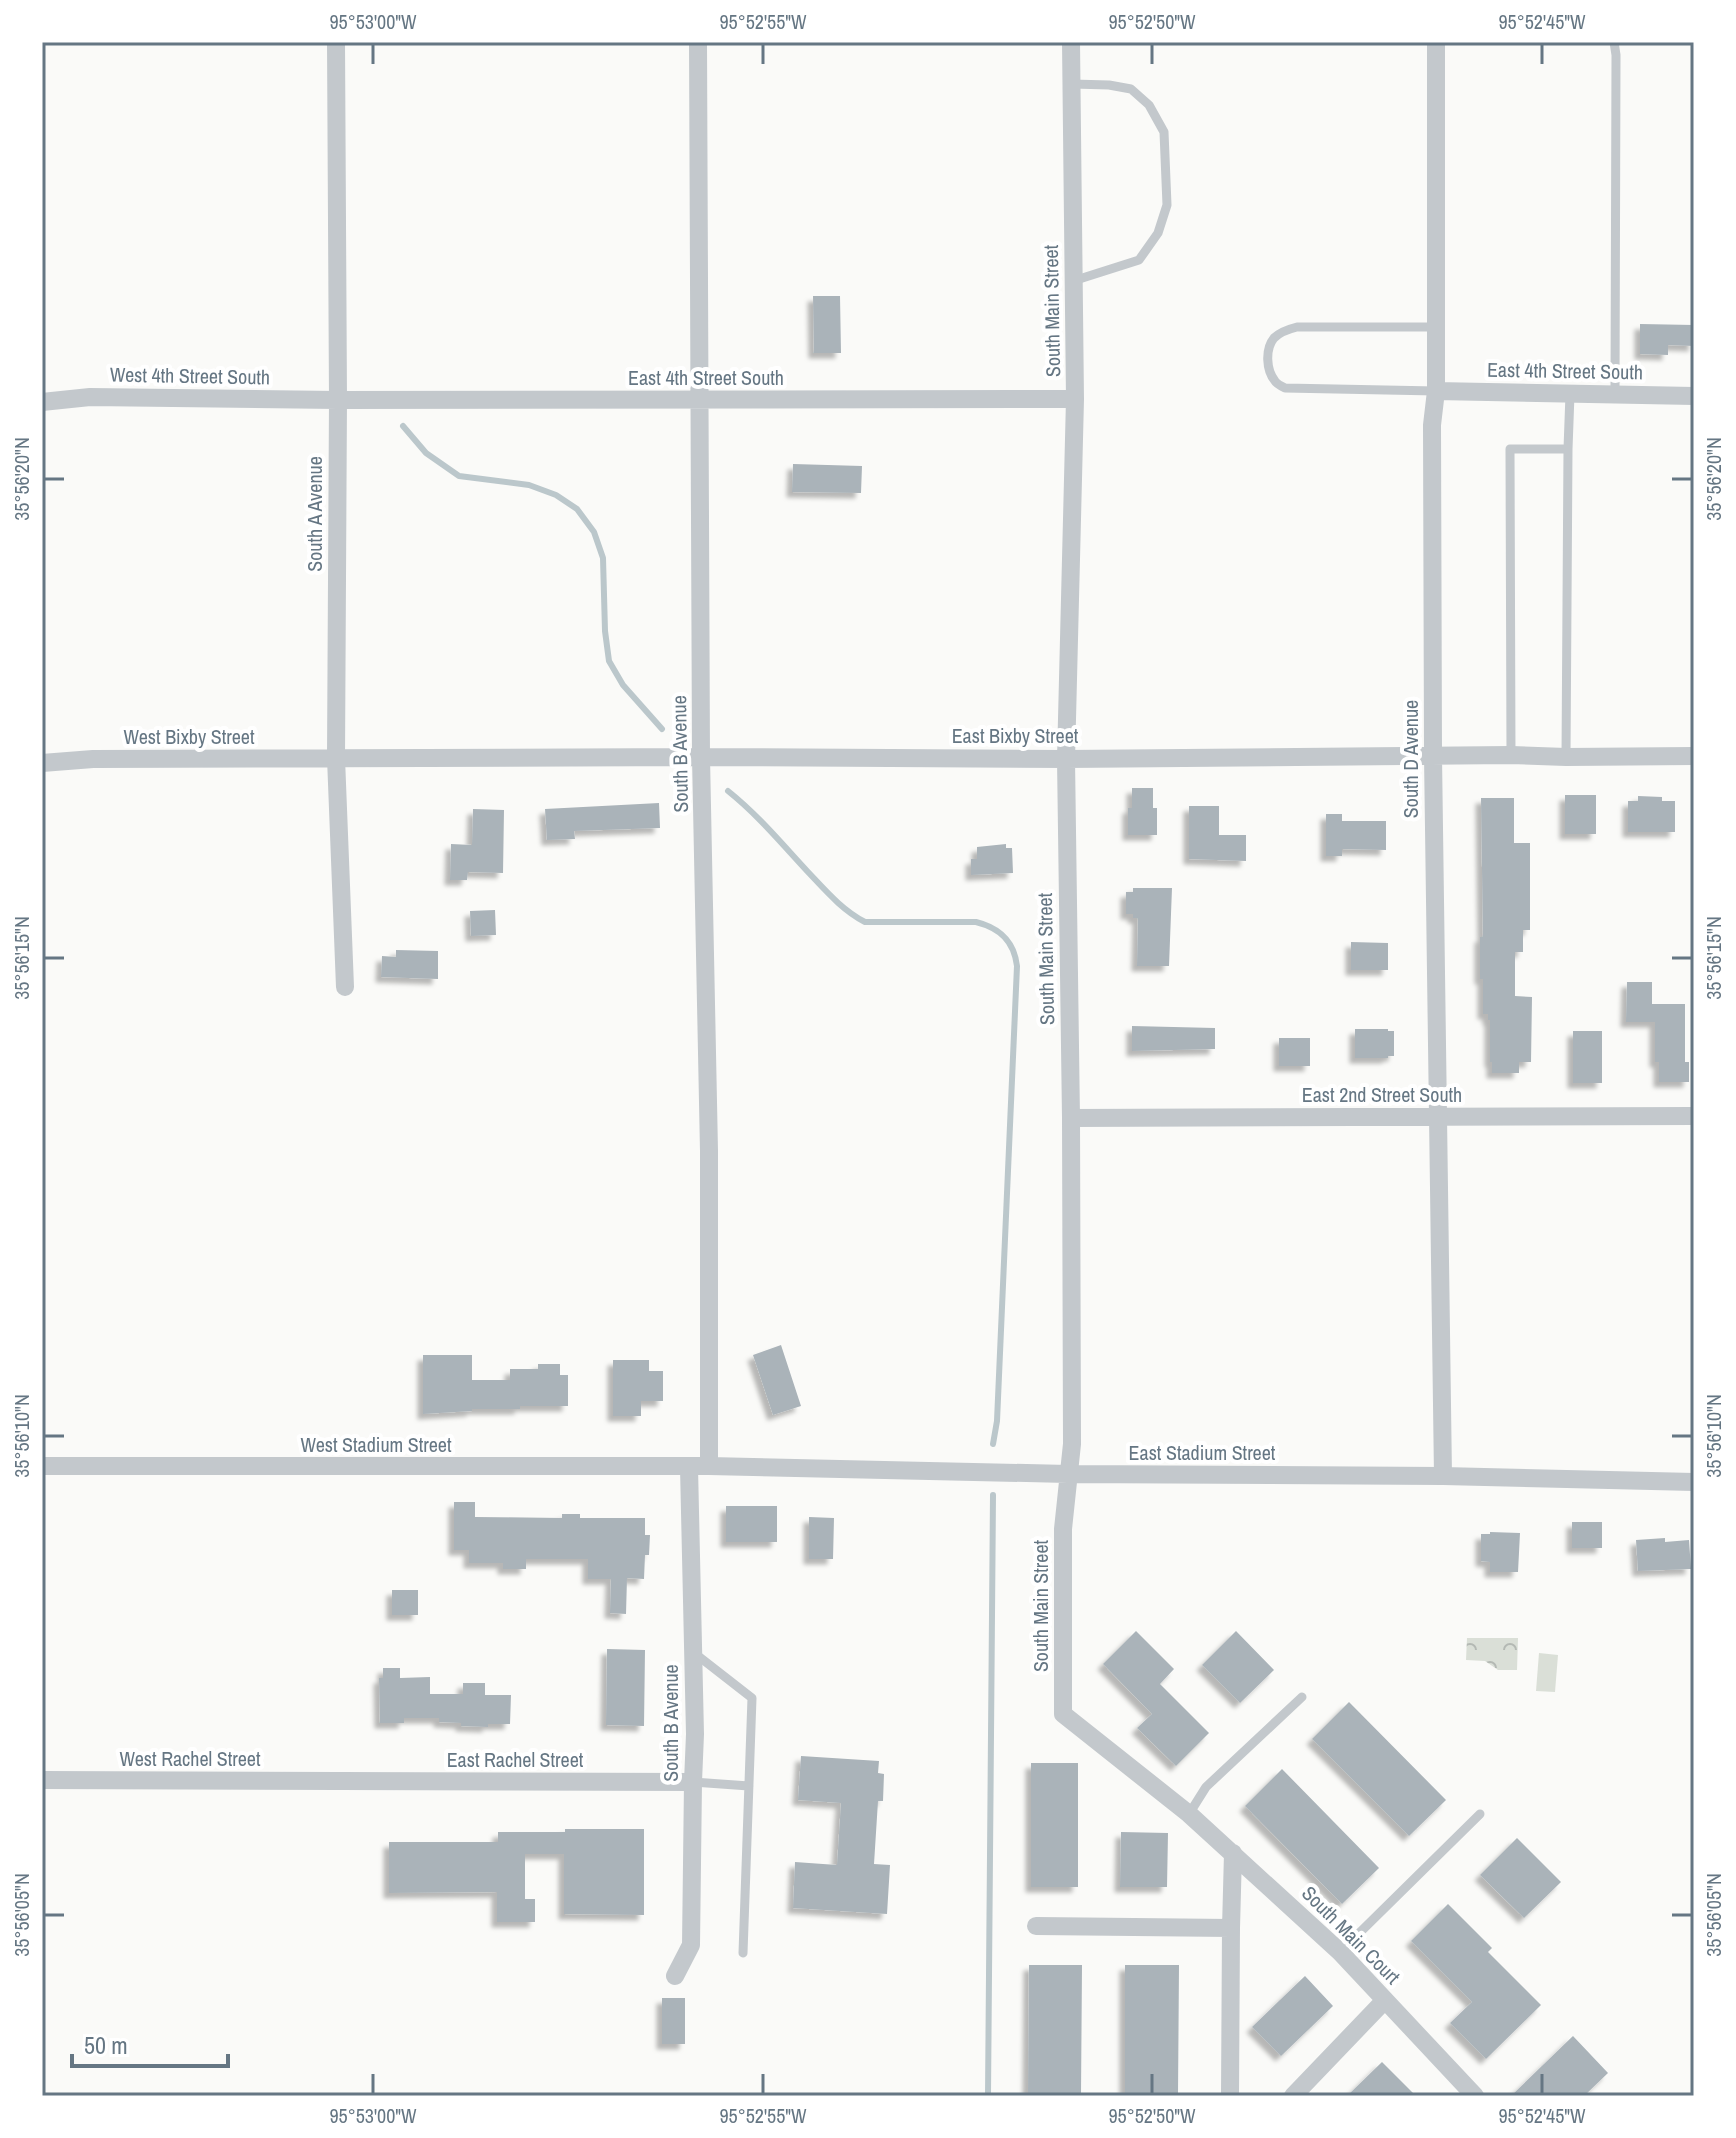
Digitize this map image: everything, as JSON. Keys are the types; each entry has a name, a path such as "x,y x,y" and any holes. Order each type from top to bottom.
{"street":[{"name":"South A Avenue","path":"336,42 336,758 345,987"},
{"name":"South B Avenue","path":"698,42 701,757 709,1151 709,1466"},
{"name":"South Main Street","path":"1071,42 1075,399 1066,759 1072,1444 1063,1529 1063,1714 1189,1814"},
{"name":"South D Avenue","path":"1436,42 1433,756 1443,1476"},
{"name":"East 4th Street South","path":"1436,391 1694,396"},
{"name":"West 4th Street South","path":"42,402 90,397 338,400"},
{"name":"East 4th Street South","path":"338,400 1075,399"},
{"name":"East Bixby Street","path":"336,758 1694,756"},
{"name":"West Bixby Street","path":"42,763 93,759 336,758"},
{"name":"East 2nd Street South","path":"1071,1118 1694,1116"},
{"name":"West Stadium Street","path":"42,1466 709,1466"},
{"name":"East Stadium Street","path":"709,1466 1694,1482"},
{"name":"South B Avenue","path":"675,1976 691,1945 695,1734 689,1467"},
{"name":"West Rachel Street","path":"42,1780 338,1781"},
{"name":"East Rachel Street","path":"338,1781 693,1782"},
{"name":"South Main Court","path":"1189,1814 1340,1952 1475,2096"},
{"path":"1230,2096 1233,1853"},
{"path":"1036,1926 1231,1928"},
{"path":"1293,2096 1385,2000"}],"lane":[{"path":"1614,42 1615,394"},
{"path":"1072,84 1131,89 1149,105 1164,132 1167,205 1158,233 1139,260 1073,281"},
{"path":"1435,327 1297,327 1275,337 1268,358 1275,382 1285,388 1436,391"},
{"path":"1566,757 1570,394"},
{"path":"1511,755 1510,449 1568,449"},
{"path":"693,1652 752,1698 743,1953"},
{"path":"1189,1814 1206,1787 1302,1697"},
{"path":"693,1782 749,1786"},
{"path":"1340,1952 1480,1814"}],"green space":[{"path":"1467,1638 1518,1638 1517,1670 1498,1670 1485,1661 1466,1660"},
{"path":"1539,1653 1558,1655 1555,1692 1536,1691"}],"building":[{"path":"813,296 840,296 841,353 814,353"},
{"path":"1640,324 1694,325 1694,346 1668,345 1668,355 1640,354"},
{"path":"793,464 862,466 861,493 792,492"},
{"path":"1132,788 1153,788 1157,835 1128,835"},
{"path":"1565,795 1596,795 1596,834 1565,834"},
{"path":"1638,796 1675,801 1675,832 1628,832 1628,801 1638,801"},
{"path":"1481,798 1514,798 1514,843 1530,843 1530,930 1523,930 1523,952 1515,952 1515,996 1532,997 1531,1062 1519,1062 1519,1073 1492,1073 1490,1020 1488,1014 1483,1014 1483,979 1480,979 1480,937 1483,937"},
{"path":"659,803 660,828 574,831 575,839 547,840 545,809"},
{"path":"1189,806 1219,806 1219,835 1246,835 1246,861 1189,859"},
{"path":"473,809 504,810 503,873 468,872 467,880 450,880 451,844 472,845"},
{"path":"1326,814 1342,814 1342,821 1386,821 1386,850 1342,849 1342,856 1326,856"},
{"path":"1006,844 1006,848 1012,848 1013,873 971,875 971,859 977,859 977,847"},
{"path":"1133,888 1172,888 1169,966 1137,966 1138,918 1126,914 1126,892 1133,892"},
{"path":"495,910 496,935 471,936 470,911"},
{"path":"1351,942 1388,943 1388,970 1351,970"},
{"path":"396,950 438,951 438,979 381,977 382,956 396,957"},
{"path":"1627,982 1652,982 1652,1004 1685,1004 1685,1062 1689,1062 1689,1082 1659,1082 1659,1062 1655,1062 1655,1022 1626,1022"},
{"path":"1132,1026 1215,1028 1215,1049 1132,1051"},
{"path":"1355,1029 1394,1031 1394,1056 1355,1058"},
{"path":"1573,1031 1602,1031 1602,1083 1573,1083"},
{"path":"1279,1038 1310,1038 1310,1066 1279,1066"},
{"path":"781,1345 801,1406 773,1415 753,1355"},
{"path":"423,1355 472,1355 472,1380 510,1380 510,1369 538,1369 538,1364 560,1364 560,1375 568,1375 568,1406 520,1406 520,1409 472,1409 423,1414"},
{"path":"613,1360 649,1360 649,1371 663,1371 663,1401 641,1401 641,1416 613,1416"},
{"path":"454,1502 475,1502 475,1517 562,1518 562,1514 580,1514 580,1518 645,1518 645,1535 650,1535 649,1555 645,1555 644,1579 627,1578 626,1614 610,1613 611,1579 588,1579 588,1559 526,1559 526,1569 503,1569 503,1563 469,1563 469,1550 454,1550"},
{"path":"726,1506 777,1506 777,1542 726,1542"},
{"path":"809,1517 834,1518 833,1559 809,1559"},
{"path":"1572,1522 1602,1522 1602,1548 1572,1548"},
{"path":"1520,1533 1518,1572 1490,1572 1490,1562 1481,1561 1481,1534"},
{"path":"1665,1538 1665,1542 1689,1540 1691,1569 1638,1571 1636,1540"},
{"path":"392,1590 418,1590 418,1615 392,1615"},
{"path":"1136,1631 1174,1669 1160,1684 1209,1733 1176,1766 1137,1728 1152,1714 1103,1664"},
{"path":"1236,1631 1274,1670 1240,1703 1202,1665"},
{"path":"607,1649 645,1650 644,1726 606,1725"},
{"path":"383,1668 400,1668 400,1678 430,1677 430,1694 463,1694 463,1683 485,1683 485,1695 511,1695 510,1724 461,1726 461,1723 439,1722 439,1718 404,1718 404,1723 380,1723 379,1678 383,1678"},
{"path":"1349,1702 1446,1800 1409,1836 1312,1739"},
{"path":"801,1756 879,1761 878,1773 884,1774 883,1801 878,1801 874,1864 890,1865 887,1914 793,1908 795,1862 837,1865 841,1803 798,1800"},
{"path":"1031,1763 1078,1763 1078,1887 1031,1887"},
{"path":"1282,1769 1379,1868 1342,1904 1245,1806"},
{"path":"565,1829 644,1829 644,1915 564,1914 564,1854 525,1854 525,1899 535,1899 535,1922 497,1922 497,1892 389,1893 389,1842 498,1842 498,1832 565,1832"},
{"path":"1121,1832 1168,1833 1167,1887 1120,1887"},
{"path":"1517,1838 1561,1882 1524,1918 1480,1875"},
{"path":"1448,1904 1492,1948 1488,1952 1541,2005 1486,2059 1450,2023 1472,2002 1411,1941"},
{"path":"1029,1965 1082,1965 1081,2096 1028,2096"},
{"path":"1125,1965 1179,1965 1178,2096 1125,2096"},
{"path":"1305,1976 1333,2006 1281,2056 1252,2027"},
{"path":"662,1998 685,1998 685,2044 662,2044"},
{"path":"1573,2036 1608,2073 1584,2096 1511,2096"},
{"path":"1382,2062 1416,2096 1347,2096"}],"waterway":[{"path":"403,426 426,453 459,476 529,485 556,495 577,509 594,532 603,558 609,661 623,685 662,729"},
{"path":"728,791 760,820 835,900 865,922 976,922 999,932 1013,949 1017,966 997,1421 993,1444"},
{"path":"988,2096 993,1495"}]}
